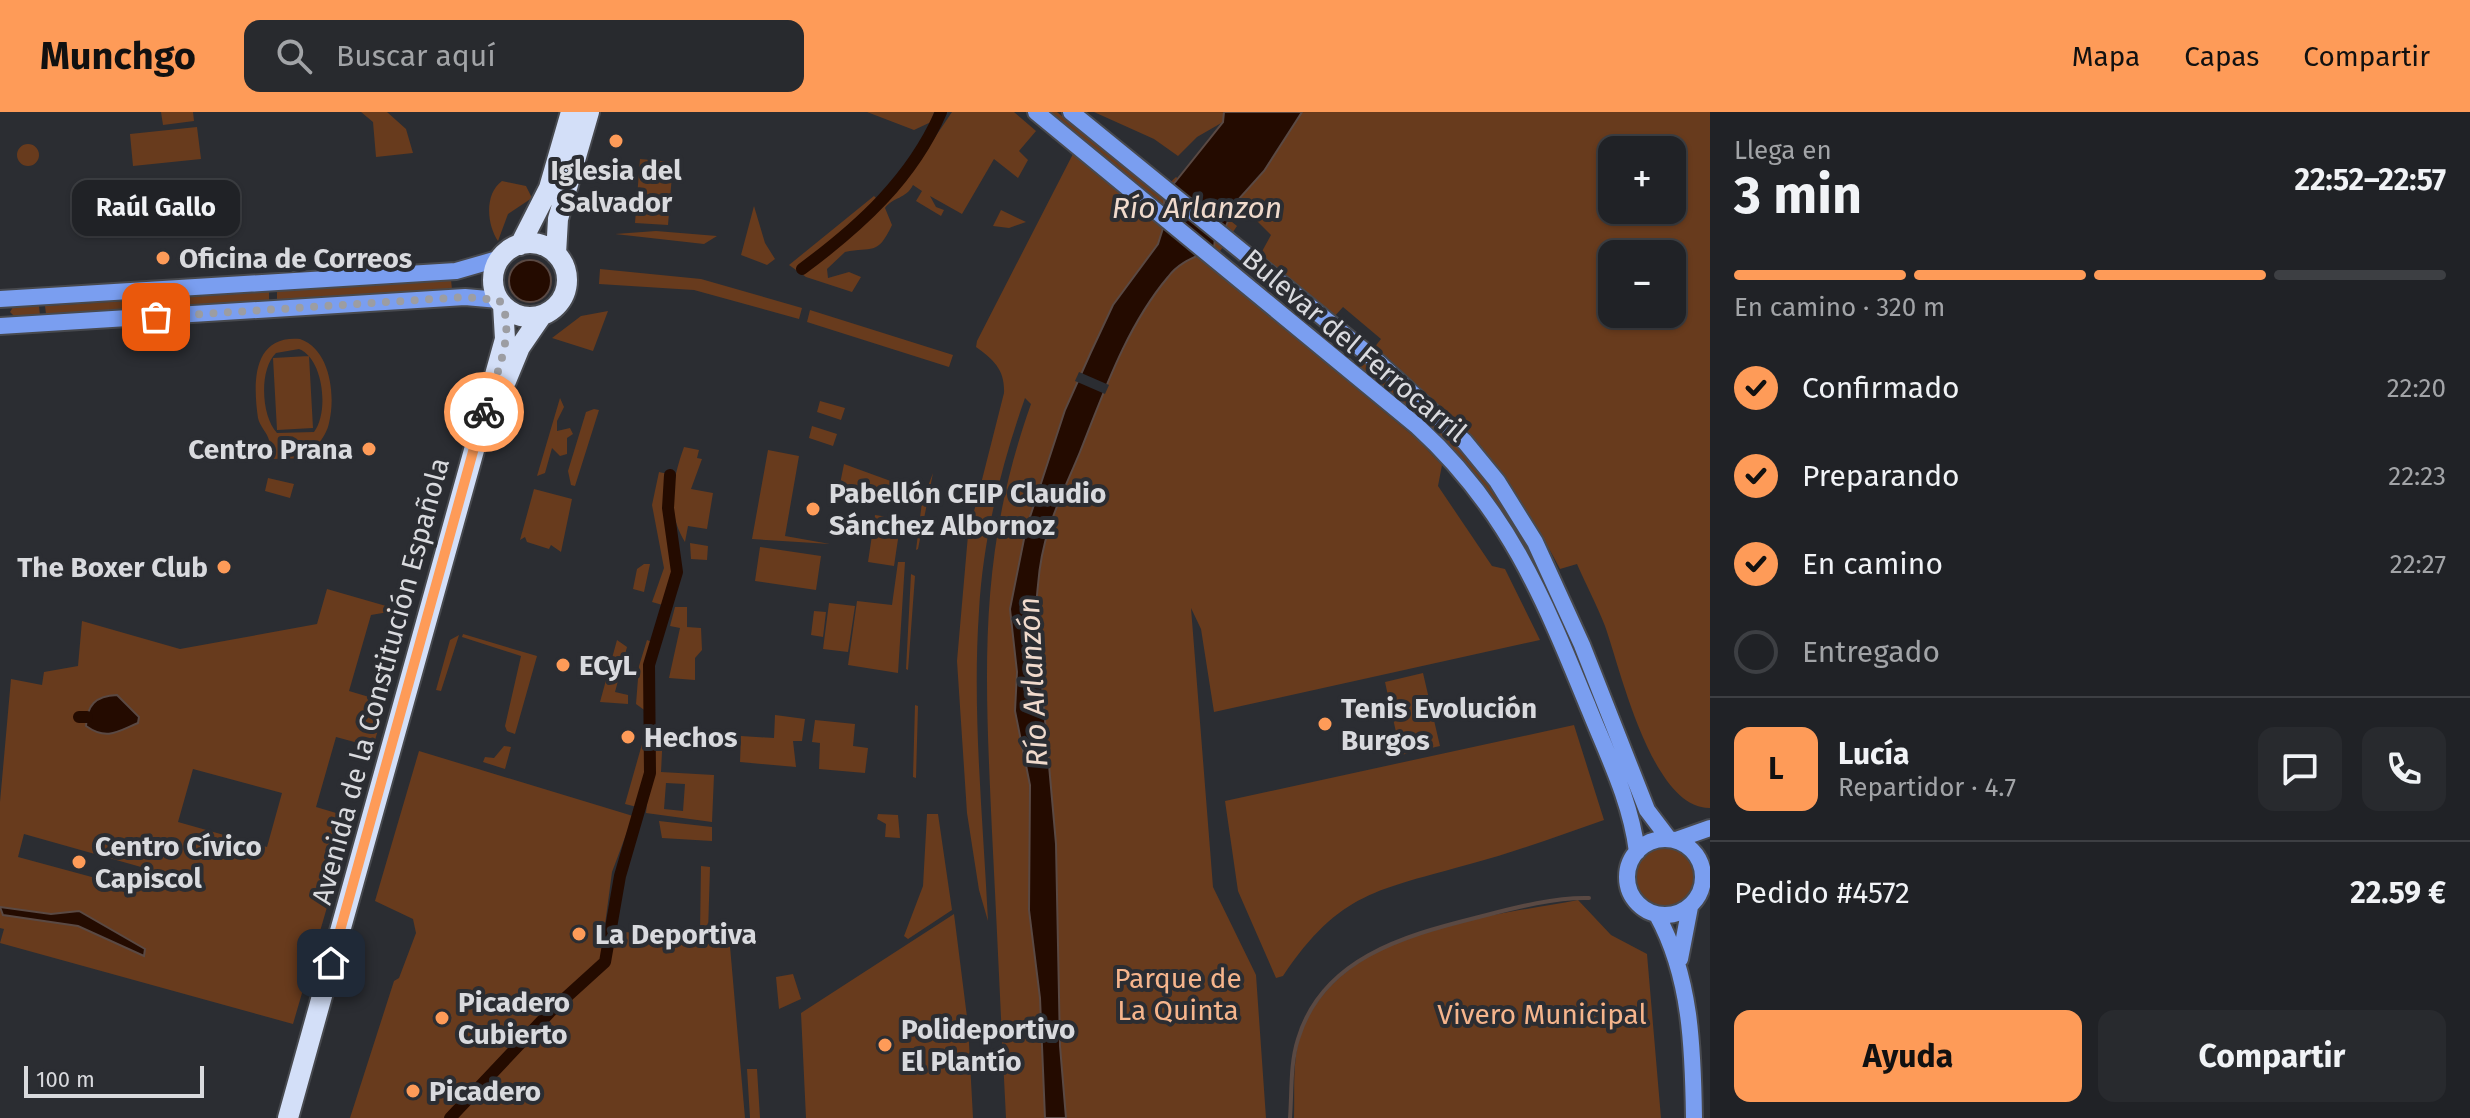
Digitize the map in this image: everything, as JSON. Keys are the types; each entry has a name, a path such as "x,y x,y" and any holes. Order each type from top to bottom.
{"highway":[{"path":"571,112 543,203 520,245 501,258 493,279 501,303 523,317 542,315 557,305 566,287 565,270 556,254 558,219 589,112"},
{"path":"520,245 537,244 556,254"},
{"name":"Avenida de la Constitución Española","path":"288,1118 504,342 501,303"},
{"name":"Avenida de la Constitución Española","path":"300,1118 511,366 542,315"}],"main road":[{"name":"Bulevar del Ferrocarril","path":"1036,112 1439,446 1501,523 1543,598 1629,809 1637,852"},
{"name":"Bulevar del Ferrocarril","path":"1071,112 1423,400 1465,442 1519,512 1559,589 1647,810 1672,840"},
{"path":"0,299 456,271 501,258"},
{"path":"0,326 465,297 501,303"},
{"path":"1690,907 1671,915 1657,915 1642,908 1630,892 1628,870 1637,852 1652,842 1672,840 1710,828"},
{"path":"1672,840 1697,857 1703,880"},
{"path":"1694,1118 1691,1047 1680,969 1681,940 1690,907 1703,880 1710,850"},
{"path":"1657,915 1680,969"}],"green space":[{"path":"161,112 193,112 194,121 163,125"},
{"path":"361,112 387,112 406,129 413,153 376,157 373,122"},
{"path":"867,112 934,112 931,122 914,130"},
{"path":"952,112 1014,112 1036,131 1019,151 1028,160 1018,178 994,159 962,214 930,196 936,207 944,210 941,216 916,201 922,191 913,185 885,208 892,225 878,246 845,252 827,269 828,278 849,272 861,277 852,292 806,277 789,265 874,196 878,200 869,210 799,267 806,272 851,235 903,180"},
{"name":"Parque de La Quinta","path":"1049,112 1057,112 1158,194 1176,177 1237,226 1210,266 1417,439 1442,465 1438,486 1492,566 1505,569 1540,640 1214,712 1201,629 1191,608 1213,887 1256,975 1266,1118 1006,1118 987,667 993,565 1001,513 1031,404 1025,398 1008,450 994,503 981,584 977,727 988,921 979,890 967,813 957,661 968,535 1004,393 1003,378 997,366 976,347 1074,152 1142,211 1152,202"},
{"path":"1094,112 1223,112 1223,122 1197,137 1178,156 1154,139"},
{"path":"1302,112 1710,112 1710,808 1689,802 1671,786 1656,763 1630,704 1605,626 1577,564 1560,569 1522,506 1478,449 1428,397 1373,349 1381,339 1343,307 1333,318 1259,257 1271,235 1237,201 1264,171"},
{"path":"197,127 201,159 133,166 130,134"},
{"path":"28,144 36,147 39,155 36,163 28,166 20,163 17,155 20,147"},
{"path":"640,159 673,162 668,225 635,223"},
{"path":"502,181 526,186 532,198 508,214 498,241 491,227 489,210 492,194"},
{"path":"754,206 765,243 775,259 767,265 741,255"},
{"path":"1001,210 1026,222 1009,228 993,226"},
{"path":"656,231 717,236 704,244 615,234"},
{"path":"600,269 701,279 802,308 799,319 694,290 599,284"},
{"path":"451,280 452,289 277,301 277,291"},
{"path":"269,292 269,301 46,314 45,306"},
{"path":"39,306 40,315 14,316 10,312 13,307"},
{"path":"810,310 953,355 949,367 807,322"},
{"path":"608,311 593,351 552,338 581,316"},
{"path":"300,339 310,344 318,352 328,374 331,412 317,458 270,459 270,442 258,418 256,377 259,364 272,345","holes":["299,349 314,364 322,387 319,423 314,432 277,433 265,404 267,370 276,353"]},
{"path":"309,356 313,428 277,430 273,358"},
{"path":"1364,361 1447,434 1490,484 1514,520 1536,557 1573,636 1635,798 1632,799 1561,618 1526,548 1473,474 1419,418 1359,368"},
{"path":"560,398 564,407 557,421 557,431 570,428 573,434 567,438 567,454 560,456 552,448 545,473 537,476"},
{"path":"820,401 845,408 841,420 817,412"},
{"path":"599,410 575,486 571,485 568,471 586,412"},
{"path":"812,426 837,434 833,446 809,438"},
{"path":"684,447 699,450 697,458 702,459 691,489 713,493 707,529 688,526 685,542 673,507 676,472"},
{"path":"768,450 799,456 785,536 830,544 752,539"},
{"path":"844,464 918,491 914,502 840,484"},
{"path":"659,472 668,474 665,501 676,569 666,606 652,602 664,568 652,505"},
{"path":"933,473 918,549 916,550 922,502"},
{"path":"268,478 294,484 290,498 265,491"},
{"path":"534,489 572,499 561,552 551,545 549,549 527,542 525,537 520,540"},
{"path":"875,515 901,519 894,566 868,562"},
{"path":"690,543 708,546 707,560 691,559"},
{"path":"760,547 821,556 816,590 755,581"},
{"path":"898,562 905,562 898,673 848,665 857,601 892,605"},
{"path":"650,564 644,592 633,589 637,569"},
{"path":"911,574 915,576 908,670 906,669"},
{"path":"327,589 400,610 371,615 349,691 386,702 373,747 336,737 316,807 353,818 293,1024 0,943 4,929 0,928 0,802 11,679 42,685 44,672 78,666 82,621 180,649 317,624","holes":["193,769 282,793 267,847 178,822","24,834 141,867 136,889 18,857"]},
{"path":"829,603 855,606 848,652 823,649"},
{"path":"675,607 687,607 687,627 701,628 702,650 695,658 695,680 669,678 680,628 670,626"},
{"path":"814,611 826,612 823,637 811,635"},
{"path":"463,634 537,656 515,734 507,731 505,726 521,656 462,637"},
{"path":"459,635 441,691 436,690 450,640"},
{"path":"617,640 627,647 615,692 628,695 628,704 600,702"},
{"path":"647,640 652,642 645,670 647,712 636,704 639,666"},
{"path":"1423,673 1440,746 1401,755 1385,682"},
{"path":"915,705 918,706 916,778 913,777"},
{"path":"775,715 805,719 802,741 793,741 796,767 740,762 741,736 774,738"},
{"path":"815,720 855,724 853,746 868,748 865,773 819,769 820,743 812,742"},
{"path":"1574,725 1604,820 1504,854 1386,888 1364,898 1323,926 1283,976 1276,978 1238,891 1225,801"},
{"path":"646,730 647,766 637,807 625,804"},
{"path":"655,731 663,732 661,772 714,775 712,822 646,813","holes":["666,783 685,784 683,811 664,809"]},
{"path":"504,746 511,747 505,769 483,762 485,757 494,758"},
{"name":"La Deportiva","path":"419,751 633,816 612,872 604,932 700,933 701,866 710,867 708,933 729,935 745,1118 350,1118 394,981 399,978 416,933 413,919 375,901"},
{"path":"878,814 898,815 900,838 885,837 886,824 877,819"},
{"path":"927,814 938,814 952,910 908,939 904,936 923,886"},
{"path":"659,821 712,827 712,841 662,838"},
{"path":"1665,847 1677,849 1686,856 1693,865 1693,889 1686,898 1677,905 1665,907 1653,905 1644,898 1637,889 1635,877 1637,865 1644,856 1653,849"},
{"name":"Vivero Municipal","path":"1578,900 1611,935 1647,954 1661,1118 1294,1118 1295,1069 1301,1032 1328,989 1356,965 1389,946 1426,932 1464,921"},
{"path":"954,914 968,1025 973,1118 806,1118 801,1013"},
{"path":"793,974 801,999 779,1009 776,977"},
{"path":"747,1069 757,1069 760,1118 750,1118"}],"water":[{"name":"Río Arlanzon","path":"1224,112 1302,112 1264,171 1237,201 1226,226 1215,238 1214,248 1178,267 1140,317 1117,361 1059,501 1043,549 1037,604 1056,844 1060,1046 1066,1118 1045,1118 1040,998 1029,910 1030,785 1015,711 1017,672 1010,609 1026,529 1065,410 1113,305 1158,244 1164,225 1164,196 1223,122"},
{"path":"530,260 545,266 551,281 545,296 530,302 515,296 509,281 515,266"},
{"path":"117,695 139,717 138,723 107,734 86,726 88,712 94,703 103,697"},
{"path":"0,907 51,914 79,911 145,949 144,956 78,926 3,915"}],"pier":[{"path":"1079,372 1109,385 1105,394 1075,381"}],"waterway":[{"path":"802,269 864,218 900,180 941,112"},
{"path":"450,1118 551,1011 605,962 620,876 650,773 649,665 677,572 668,508 670,475"},
{"path":"79,717 87,717"},
{"path":"1290,1118 1292,1068 1298,1039 1310,1012 1326,989 1346,970 1368,955 1420,933 1531,904 1589,898"}],"way so far":[{"path":"156,317 465,297 499,300 505,317 505,339 484,412"}],"place":[{"name":"Iglesia del Salvador","path":"616,141"},
{"name":"Oficina de Correos","path":"163,258"},
{"name":"Raúl Gallo","path":"156,317"},
{"name":"Centro Prana","path":"369,449"},
{"name":"Pabellón CEIP Claudio Sánchez Albornoz","path":"813,509"},
{"name":"The Boxer Club","path":"224,567"},
{"name":"ECyL","path":"563,665"},
{"name":"Tenis Evolución Burgos","path":"1325,724"},
{"name":"Hechos","path":"628,737"},
{"name":"Centro Cívico Capiscol","path":"79,862"},
{"name":"La Deportiva","path":"579,934"},
{"name":"Picadero Cubierto","path":"442,1018"},
{"name":"Polideportivo El Plantío","path":"885,1045"},
{"name":"Picadero","path":"413,1091"}],"route":[{"path":"331,963 484,412"}],"water label":[{"name":"Río Arlanzón","path":"1033,682"}]}
